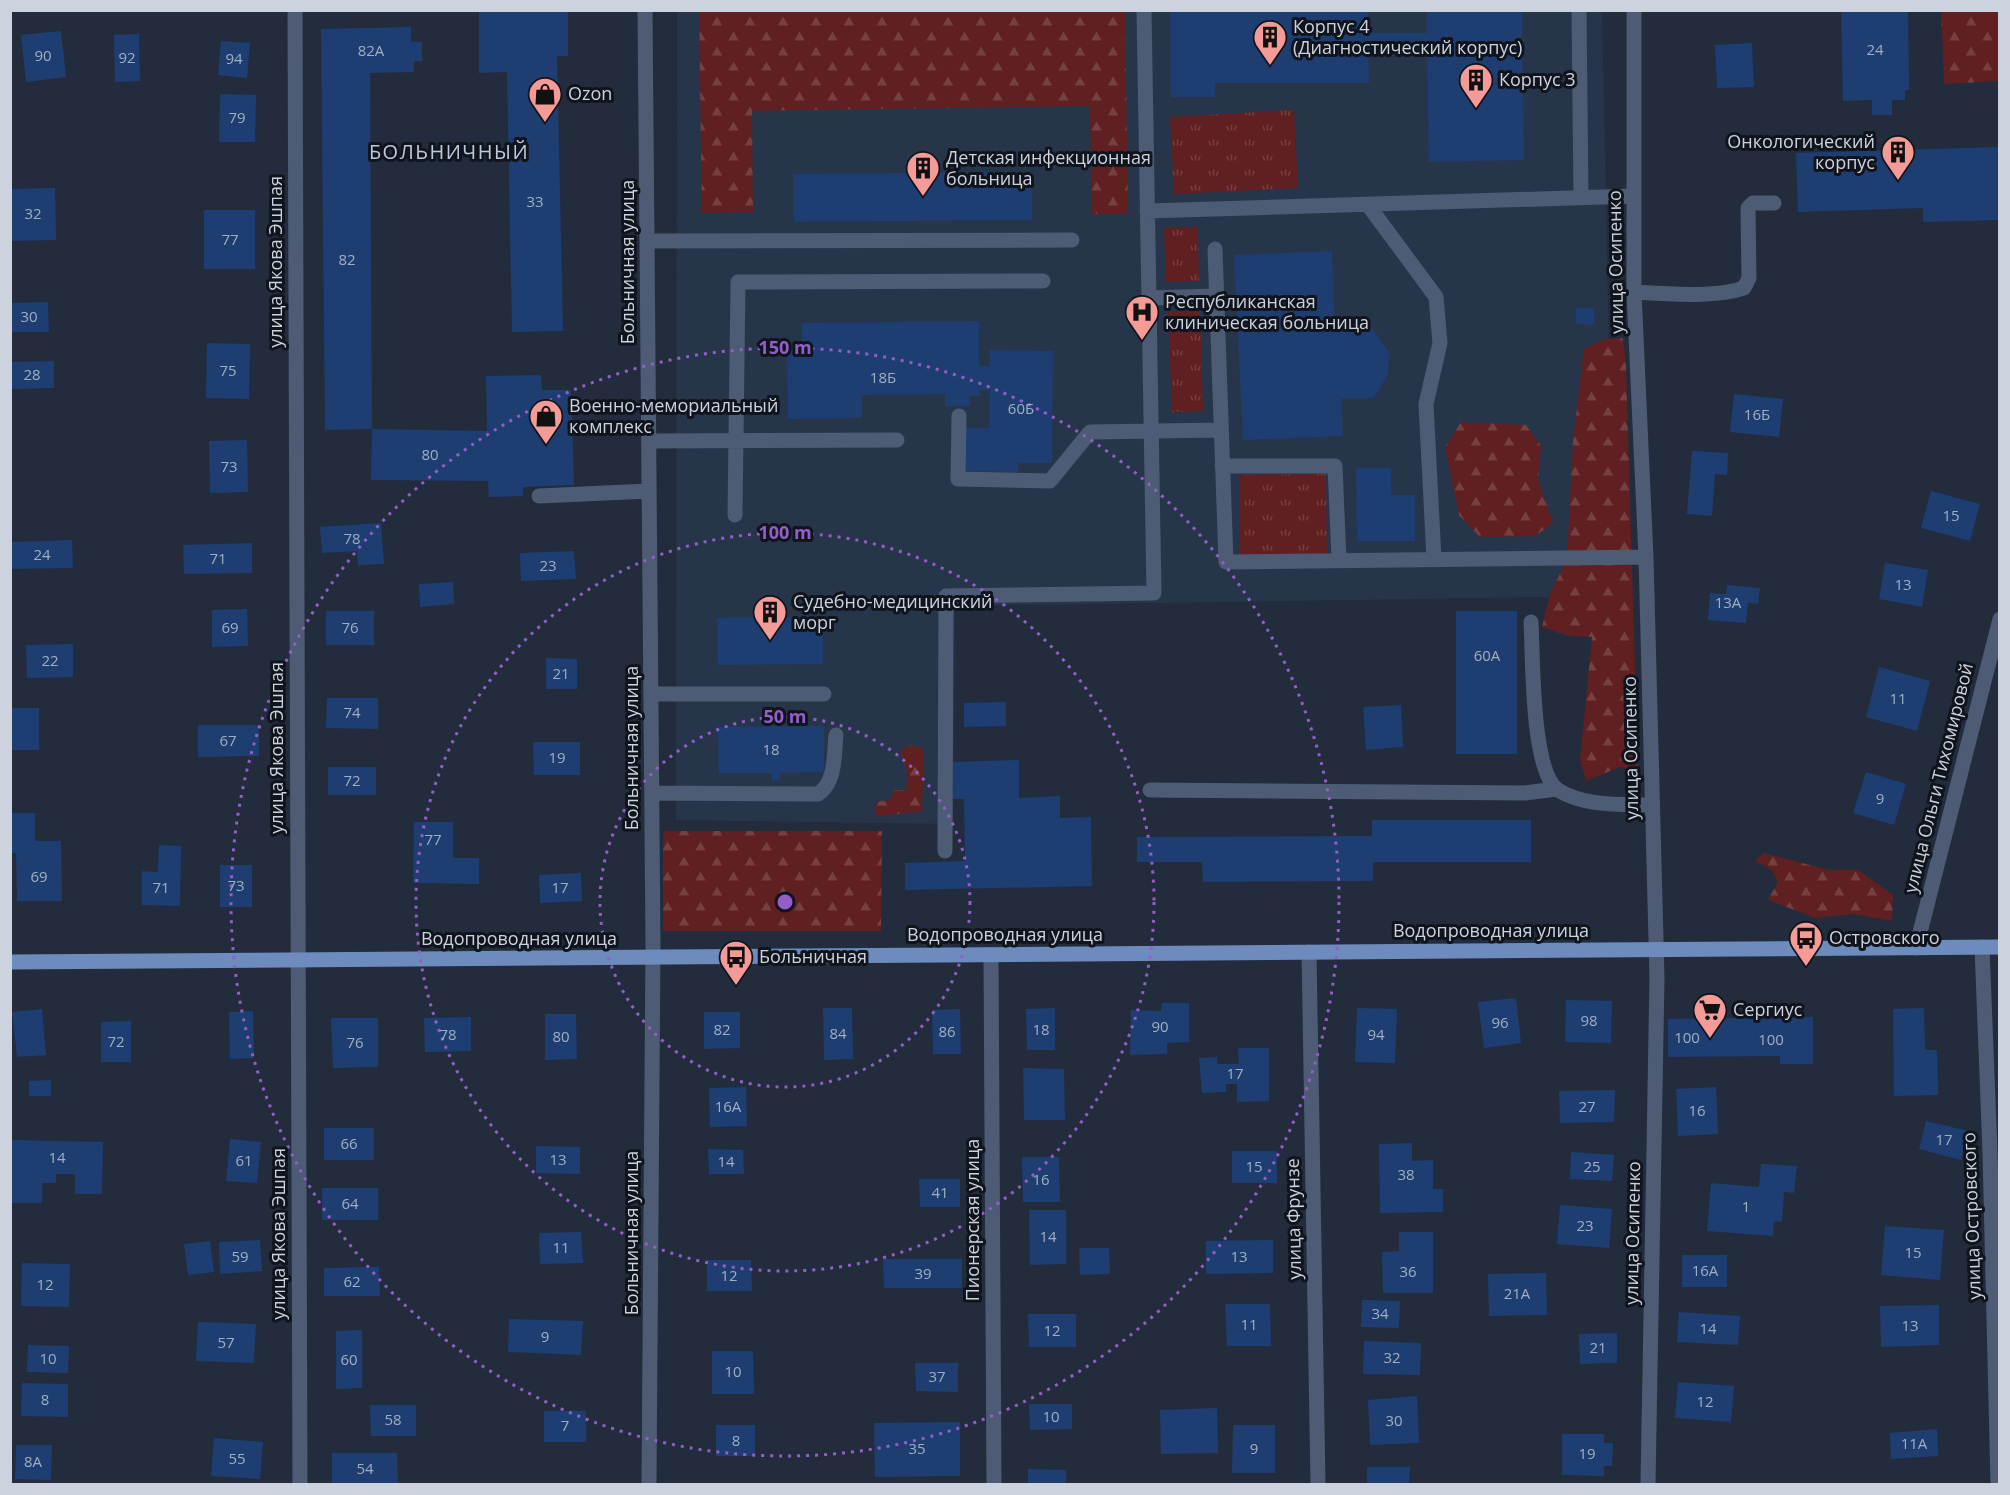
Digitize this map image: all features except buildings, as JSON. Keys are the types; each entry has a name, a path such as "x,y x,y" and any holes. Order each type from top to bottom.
{"main road":[{"name":"Водопроводная улица","path":"10,962 2000,947"}],"street":[{"name":"улица Якова Эшпая","path":"295,10 300,1485"},
{"name":"Больничная улица","path":"645,10 653,957 649,1485"},
{"path":"945,851 946,596 1154,593 1144,10"},
{"path":"1578,10 1581,198"},
{"name":"улица Осипенко","path":"1634,10 1634,292 1646,557 1657,950 1648,1485"},
{"path":"1147,211 1634,196"},
{"path":"1634,292 1660,294 1731,292 1744,288 1749,278 1748,208 1753,203 1774,203"},
{"path":"1368,204 1436,297 1440,343 1426,404 1434,559"},
{"path":"647,241 1072,240"},
{"path":"1215,249 1226,562 1646,557"},
{"path":"735,515 738,282 1043,281"},
{"path":"1149,298 1216,296"},
{"path":"959,416 958,479 1050,481 1090,432 1221,430"},
{"path":"649,441 897,440"},
{"path":"1222,466 1335,466 1339,560"},
{"path":"540,496 649,491"},
{"name":"улица Ольги Тихомировой","path":"1916,948 2000,619"},
{"path":"1531,622 1538,738 1542,764 1556,789"},
{"path":"651,694 824,694"},
{"path":"652,794 818,794 830,783 836,735"},
{"path":"1150,790 1525,793 1556,789 1586,801 1652,805"},
{"name":"улица Островского","path":"1982,947 1995,1152 1998,1485"},
{"name":"улица Фрунзе","path":"1309,952 1318,1485"},
{"name":"Пионерская улица","path":"991,955 994,1485"}],"shaded area":[{"name":"Республиканская клиническая больница","path":"677,11 1602,11 1614,596 955,606 953,824 676,820"}],"green space":[{"path":"699,11 1125,11 1128,214 1092,214 1090,106 752,111 753,212 702,213"},
{"path":"1941,11 1999,11 1999,81 1944,84"},
{"path":"1294,110 1298,188 1174,194 1170,117"},
{"path":"1198,227 1199,281 1166,282 1164,228"},
{"path":"1200,311 1203,411 1172,412 1168,312"},
{"path":"1623,338 1626,365 1638,770 1620,767 1586,781 1580,760 1592,637 1569,636 1542,627 1550,594 1567,559 1573,441 1584,349 1605,339"},
{"path":"1461,422 1526,425 1541,446 1538,479 1553,523 1535,536 1480,537 1459,515 1445,448"},
{"path":"1326,474 1327,561 1239,562 1239,475"},
{"path":"911,745 924,749 922,812 875,816 876,802 890,800 894,790 906,790 908,774 900,751"},
{"path":"663,831 882,831 881,931 663,931"},
{"path":"1764,853 1829,870 1858,870 1893,895 1892,921 1853,914 1815,918 1768,900 1778,882 1772,870 1755,861"}],"place":[{"name":"Корпус 4 (Диагностический корпус)","path":"1270,66"},
{"name":"Корпус 3","path":"1476,109"},
{"name":"Ozon","path":"545,123"},
{"name":"Онкологический корпус","path":"1898,181"},
{"name":"Детская инфекционная больница","path":"923,197"},
{"name":"Республиканская клиническая больница","path":"1142,341"},
{"name":"Военно-мемориальный комплекс","path":"546,445"},
{"name":"Судебно-медицинский морг","path":"770,641"},
{"name":"Островского","path":"1806,967"},
{"name":"Больничная","path":"736,986"},
{"name":"Сергиус","path":"1710,1039"}],"district":[{"name":"БОЛЬНИЧНЫЙ","path":"449,152"}]}
